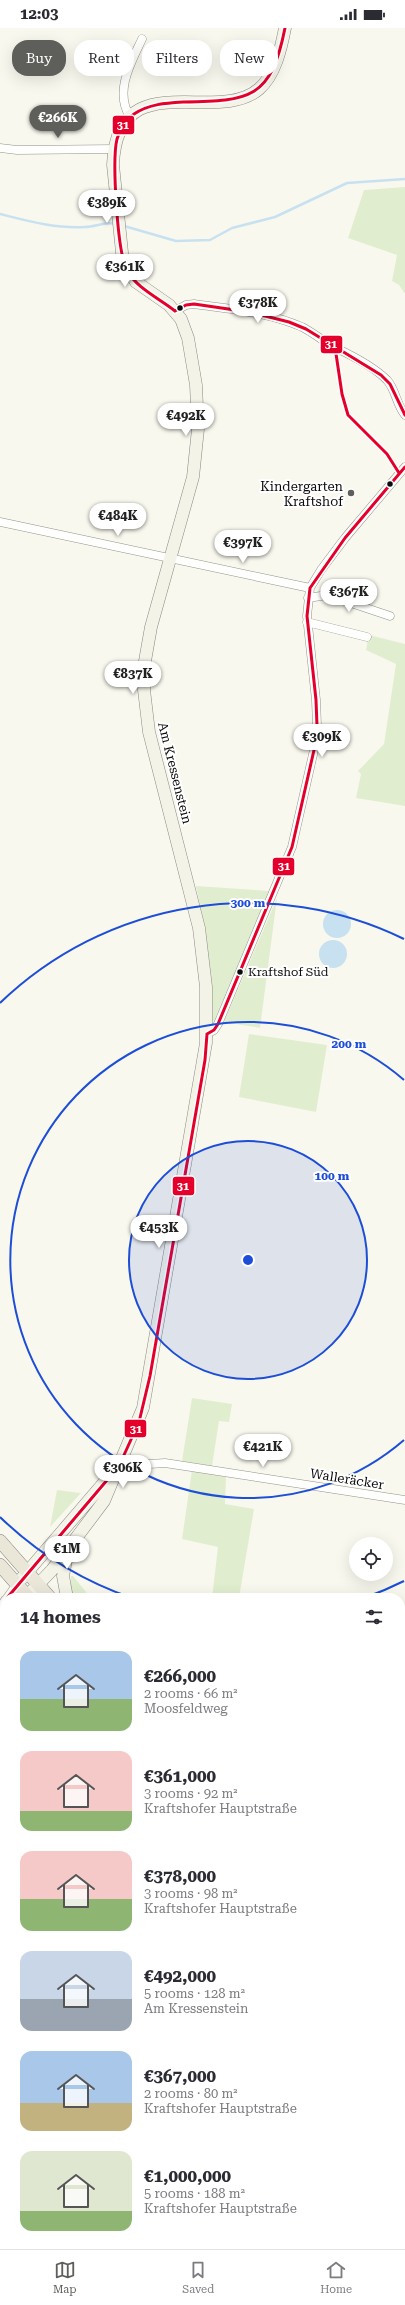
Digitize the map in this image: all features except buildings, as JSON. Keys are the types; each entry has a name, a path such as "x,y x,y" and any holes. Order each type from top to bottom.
{"main road":[{"path":"0,1541 46,1593"},
{"path":"0,1565 24,1593"}],"street":[{"path":"285,28 273,68 264,84 251,94 231,100 166,102 147,107 130,117 120,131 115,149 113,165 118,209 119,237 123,262 131,277 175,311 186,305 194,304 239,310 302,327 335,348 348,352 385,379 392,386 399,407 405,415"},
{"path":"130,117 125,109 123,85 142,39"},
{"path":"0,148 17,150 115,149"},
{"name":"Am Kressenstein","path":"119,1466 139,1422 147,1396 205,1060 207,1034 206,987 199,928 152,744 145,705 144,678 148,642 194,477 198,429 198,407 193,363 186,332 175,311"},
{"path":"207,1034 214,1030 218,1024 292,847 314,750 317,726 307,622 310,588 345,538 405,467"},
{"path":"0,522 310,588"},
{"path":"308,598 327,595 390,616"},
{"path":"307,622 367,637"},
{"name":"Walleräcker","path":"119,1466 164,1463 405,1500"},
{"path":"30,1593 68,1550 108,1494 119,1466"},
{"path":"10,1593 119,1466"},
{"path":"65,1593 63,1576 68,1550"}],"green space":[{"path":"405,187 405,294 399,285 392,281 397,255 348,238 364,190"},
{"path":"369,635 405,644 405,806 356,798 361,774 358,771 384,744 396,664 366,650"},
{"path":"196,886 270,891 214,1021 211,1020 205,930"},
{"path":"277,898 260,1028 224,1022"},
{"path":"249,1034 327,1045 316,1112 239,1097"},
{"path":"192,1398 232,1404 229,1422 219,1421 212,1466 182,1461"},
{"path":"192,1470 226,1477 225,1504 254,1509 240,1593 213,1593 218,1547 182,1539"},
{"path":"57,1490 81,1493 50,1527"},
{"path":"71,1576 73,1576 87,1593 68,1593 66,1587 71,1587"}],"water":[{"path":"337,910 347,914 351,924 347,934 337,938 327,934 323,924 327,914"},
{"path":"333,940 343,944 347,954 343,964 333,968 323,964 319,954 323,944"}],"waterway":[{"path":"124,226 176,241 210,240 232,228 275,217 347,183 405,179"},
{"path":"0,214 42,224 63,227 85,227 108,223 115,224"}],"transit line":[{"name":"31","path":"175,311 136,283 127,270 123,260 118,226 115,184 118,135 131,116 152,106 170,103 225,100 241,97 254,91 264,82 273,69 285,28"},
{"name":"31","path":"175,311 186,305 194,304 249,312 289,322 306,329 381,375 390,384 405,415"},
{"name":"31","path":"335,347 342,394 348,415 387,454 399,473"},
{"name":"31","path":"207,1034 214,1030 218,1024 292,847 314,750 317,726 316,700 307,616 310,588 345,538 405,467"},
{"name":"31","path":"11,1593 119,1466 139,1422 150,1376 205,1060 207,1034"}],"place":[{"name":"Kindergarten Kraftshof","path":"351,493"},
{"name":"Kraftshof Süd","path":"240,972"}]}
